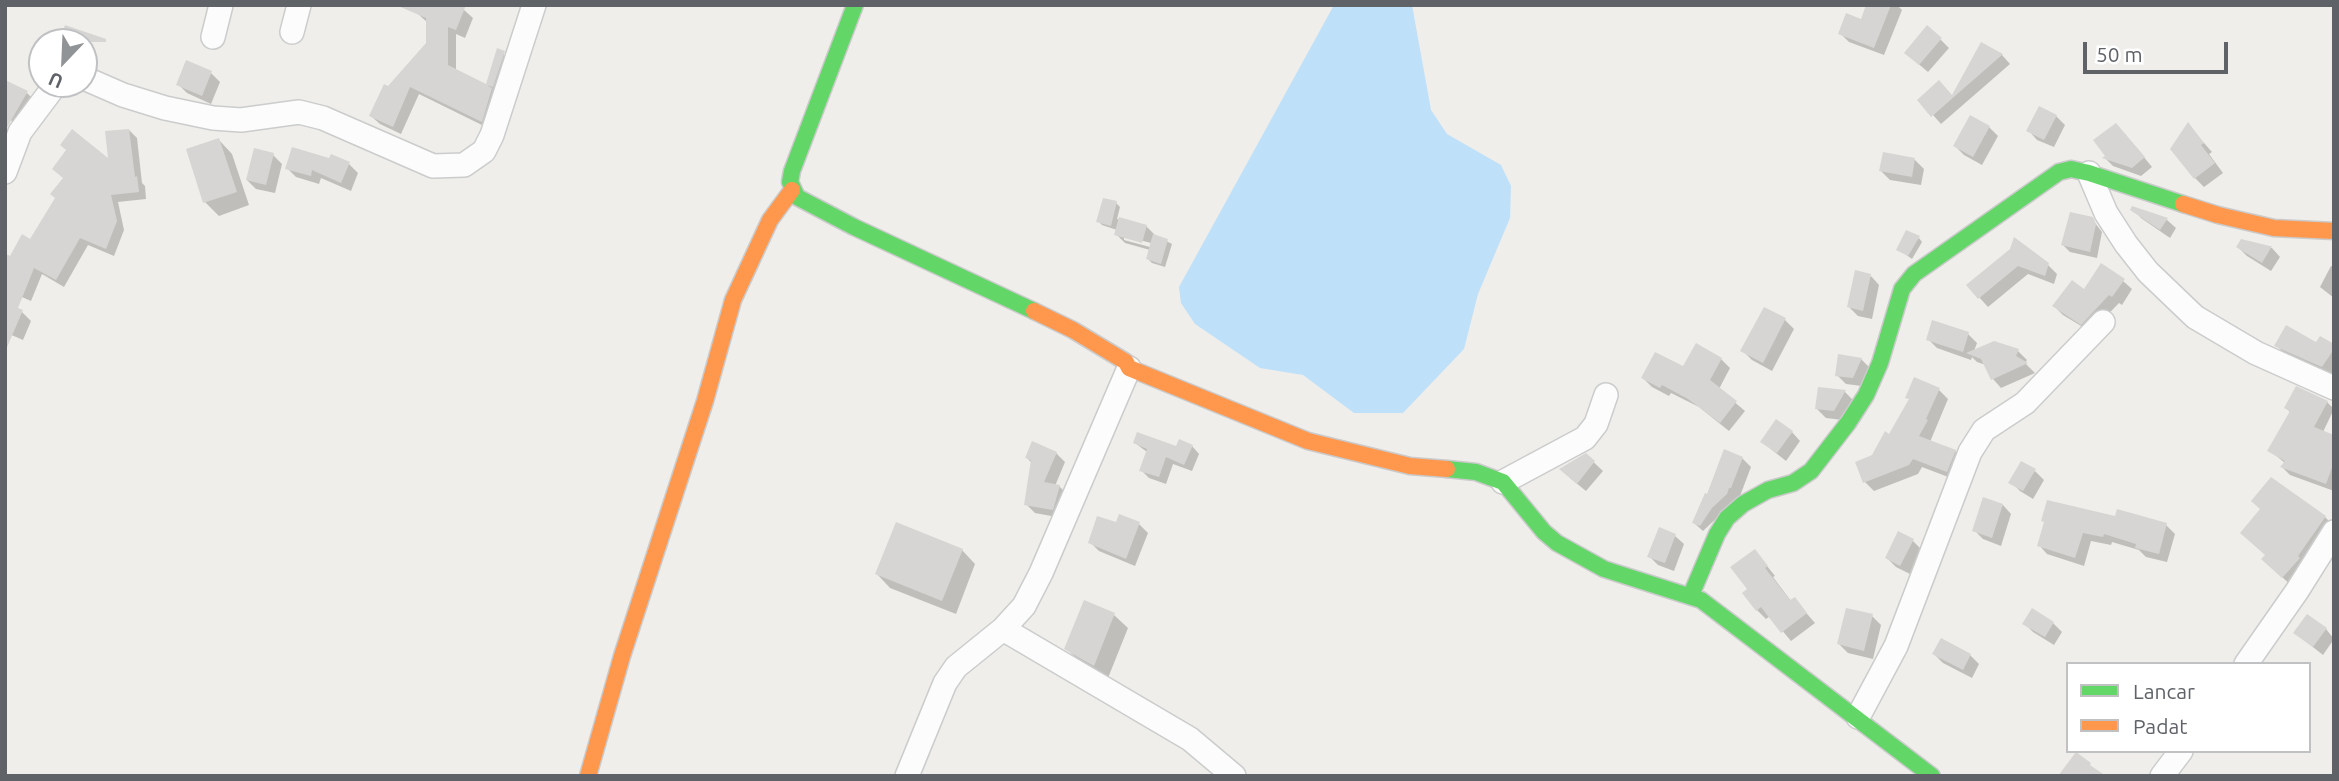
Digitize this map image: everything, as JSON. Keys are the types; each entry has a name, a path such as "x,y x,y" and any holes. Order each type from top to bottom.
{"street":[{"path":"213,37 221,5"},
{"path":"292,32 299,5"},
{"path":"98,84 165,108 213,118 241,120 299,112 323,118 433,166 464,165 484,151 492,135 534,5"},
{"path":"855,5 792,171 792,190 808,203 1073,330 1126,362 1129,368 1308,441 1410,466 1476,472 1503,482 1544,532 1576,555 1604,569 1701,600 1932,776"},
{"path":"5,172 20,132 46,98"},
{"path":"1691,595 1717,534 1727,518 1743,504 1768,490 1793,482 1811,471 1842,431 1866,395 1880,363 1902,289 1914,274 2059,172 2071,169 2089,173 2218,215 2274,228 2334,231"},
{"path":"2089,173 2106,213 2126,244 2148,272 2195,317 2256,353 2334,388"},
{"path":"588,776 622,656 705,401 733,300 770,220 792,190"},
{"path":"1858,717 1896,646 1970,452 1984,430 2025,403 2103,322"},
{"path":"907,776 945,683 956,667 1003,629 1024,607 1129,368"},
{"path":"1503,482 1585,438 1595,424 1606,395"},
{"path":"2247,662 2334,532"},
{"path":"1003,629 1190,739 1234,776"},
{"path":"2162,776 2179,753"}],"water":[{"path":"1334,5 1412,5 1431,110 1447,134 1501,165 1511,186 1510,218 1478,294 1464,349 1403,413 1354,413 1303,375 1260,368 1195,324 1181,303 1179,287"}],"building":[{"path":"396,5 466,5 456,30 448,27 448,65 486,84 497,48 505,51 493,87 486,85 492,88 482,122 410,87 393,127 369,116 384,84 388,86 426,43 426,18"},
{"path":"1866,5 1891,5 1874,48 1838,34 1846,13 1861,19"},
{"path":"1927,25 1942,38 1919,65 1904,53"},
{"path":"98,36 106,39 106,42 98,42"},
{"path":"1981,42 2003,54 1931,117 1917,100 1939,80 1952,95"},
{"path":"186,60 212,71 202,96 176,85"},
{"path":"5,80 28,91 5,131"},
{"path":"2039,106 2057,115 2044,140 2026,131"},
{"path":"1970,115 1990,126 1973,157 1953,146"},
{"path":"2188,122 2215,163 2194,179 2170,149"},
{"path":"2116,123 2145,157 2132,168 2102,158 2105,156 2093,140"},
{"path":"72,129 108,158 105,131 129,129 139,192 111,195 117,221 106,249 80,238 56,280 34,268 18,308 23,310 5,352 5,254 10,256 22,234 30,239 55,198 50,194 63,178 52,169 66,150 60,145"},
{"path":"219,138 237,192 203,203 186,149"},
{"path":"292,147 329,158 331,154 350,162 341,183 312,170 311,176 285,169"},
{"path":"254,148 274,153 266,185 246,180"},
{"path":"1883,152 1915,158 1912,177 1879,171"},
{"path":"1103,198 1117,201 1111,226 1096,222"},
{"path":"2132,206 2168,218 2160,230 2130,210"},
{"path":"2070,212 2093,217 2096,224 2090,252 2061,245"},
{"path":"1119,217 1147,225 1142,243 1114,235"},
{"path":"1906,230 1920,236 1908,256 1896,250"},
{"path":"1153,234 1168,239 1161,264 1146,259"},
{"path":"2014,237 2049,263 2045,276 2018,266 1978,299 1966,285 2010,249"},
{"path":"2241,239 2272,246 2262,263 2236,247"},
{"path":"2101,263 2125,279 2112,297 2109,295 2081,325 2052,306 2072,280 2084,289"},
{"path":"1855,270 1871,274 1863,311 1847,307"},
{"path":"1764,307 1786,318 1763,363 1740,351"},
{"path":"1932,320 1969,332 1963,352 1926,340"},
{"path":"2286,325 2316,342 2320,336 2334,344 2334,349 2322,367 2274,346"},
{"path":"1994,341 2019,349 2016,356 2028,363 1991,380 1981,359 1966,353"},
{"path":"1696,343 1722,358 1710,380 1737,401 1720,423 1688,399 1662,385 1660,388 1641,378 1655,352 1683,366"},
{"path":"1838,354 1862,358 1853,378 1835,376"},
{"path":"1914,377 1940,388 1919,436 1956,450 1947,472 1913,459 1909,465 1863,483 1855,462 1872,455 1885,431 1889,434 1909,399 1905,398"},
{"path":"2296,386 2328,401 2314,427 2334,435 2334,462 2326,484 2280,467 2285,461 2267,451 2290,411 2284,408"},
{"path":"1818,387 1846,390 1834,411 1815,409"},
{"path":"1776,419 1793,431 1777,453 1760,442"},
{"path":"1137,432 1176,446 1179,439 1193,445 1184,465 1166,457 1159,477 1139,471 1147,449 1133,443"},
{"path":"1032,441 1057,452 1044,482 1060,485 1053,510 1024,505 1031,460 1025,458"},
{"path":"1724,449 1743,457 1731,488 1700,526 1692,523 1705,493 1707,494"},
{"path":"1586,453 1595,461 1577,484 1559,469"},
{"path":"2021,461 2036,469 2023,491 2008,483"},
{"path":"2271,477 2326,516 2298,556 2300,558 2282,578 2261,559 2265,555 2240,533 2260,509 2251,501"},
{"path":"1983,497 2003,504 1992,538 1972,531"},
{"path":"2047,500 2115,516 2117,509 2167,523 2159,554 2135,548 2136,544 2104,534 2103,537 2083,533 2075,558 2037,546"},
{"path":"1119,514 1140,522 1126,559 1088,543 1097,516 1116,522"},
{"path":"896,522 963,549 942,601 875,574"},
{"path":"1659,527 1676,534 1665,563 1647,557"},
{"path":"1898,531 1914,539 1900,566 1885,558"},
{"path":"1755,549 1768,566 1765,568 1790,600 1795,597 1807,613 1781,633 1761,607 1756,611 1742,593 1747,589 1730,567"},
{"path":"1084,600 1115,613 1094,666 1064,649"},
{"path":"1846,608 1873,614 1864,651 1837,644"},
{"path":"2032,608 2054,622 2045,637 2022,624"},
{"path":"2307,614 2327,628 2313,647 2293,633"},
{"path":"1941,638 1971,654 1963,670 1932,654"},
{"path":"2077,753 2106,776 2058,776"}],"traffic: fast":[{"path":"855,5 792,171 790,182 797,197 854,227 1034,311"},
{"path":"1691,595 1717,534 1727,518 1743,504 1768,490 1793,483 1811,471 1848,423 1866,395 1880,363 1902,289 1914,274 2059,172 2071,169 2089,173 2183,204"},
{"path":"1447,469 1476,472 1503,482 1544,532 1557,543 1604,569 1701,600 1932,776"}],"traffic: slow":[{"path":"588,776 622,656 705,401 733,300 770,220 792,190"},
{"path":"2183,204 2274,228 2334,231"},
{"path":"1034,311 1073,330 1126,362 1129,368 1308,441 1410,466 1447,469"}]}
